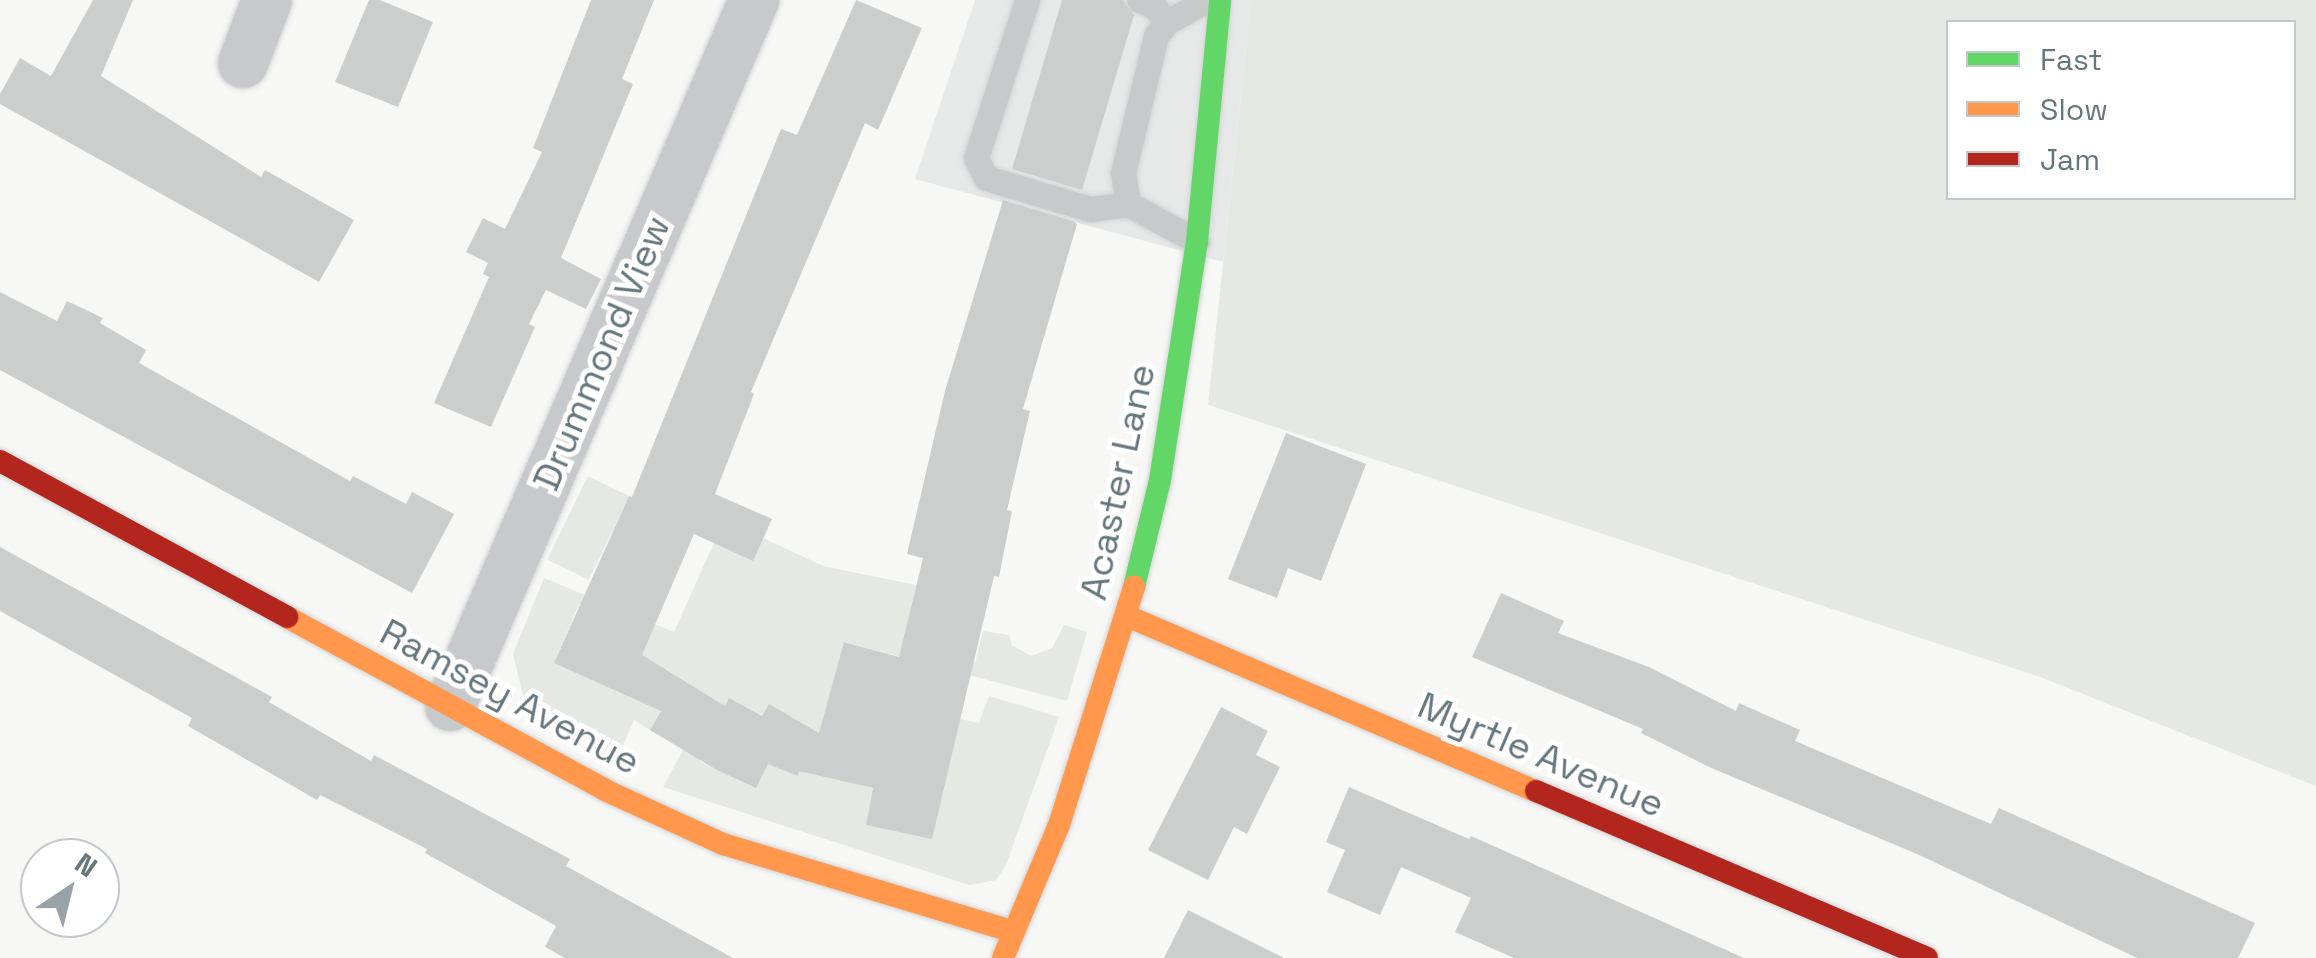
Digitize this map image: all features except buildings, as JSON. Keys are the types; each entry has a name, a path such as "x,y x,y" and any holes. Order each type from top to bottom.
{"street":[{"path":"243,63 267,0"},
{"name":"Drummond View","path":"450,706 754,0"},
{"name":"Acaster Lane","path":"1002,958 1059,825 1127,616 1160,480 1197,241 1220,0"},
{"name":"Ramsey Avenue","path":"0,460 605,790 723,844 1014,932"},
{"name":"Myrtle Avenue","path":"1127,616 1927,958"}],"lane":[{"path":"1026,0 976,158 986,178 1090,209 1128,204 1197,241"},
{"path":"1140,0 1152,5 1167,22"},
{"path":"1128,204 1123,173 1156,36 1167,22 1207,0"}],"shaded area":[{"path":"975,0 1251,0 1223,262 915,179"},
{"path":"1251,0 2316,0 2316,786 2040,677 1208,405"},
{"path":"588,476 629,496 589,580 547,560"},
{"path":"763,538 823,566 916,585 902,648 975,663 983,631 1009,635 1012,645 1031,656 1052,648 1064,625 1087,632 1067,701 845,642 960,719 979,723 989,696 1059,717 1006,865 996,880 969,885 663,787 683,750 695,756 722,705 678,679 650,730 634,720 616,761 539,713 524,699 513,654 544,578 674,632 714,543","holes":["579,604 649,635 554,663","729,699 762,716 756,787 700,762","946,769 932,838 866,825 873,788 856,784"]}],"traffic: fast":[{"path":"1134,587 1160,480 1197,241 1220,0"}],"traffic: slow":[{"path":"1003,958 1059,825 1134,587"},
{"path":"1127,616 1536,791"},
{"path":"287,617 605,790 723,844 1014,932"}],"traffic: jam":[{"path":"0,461 287,617"},
{"path":"1536,791 1927,958"}]}
